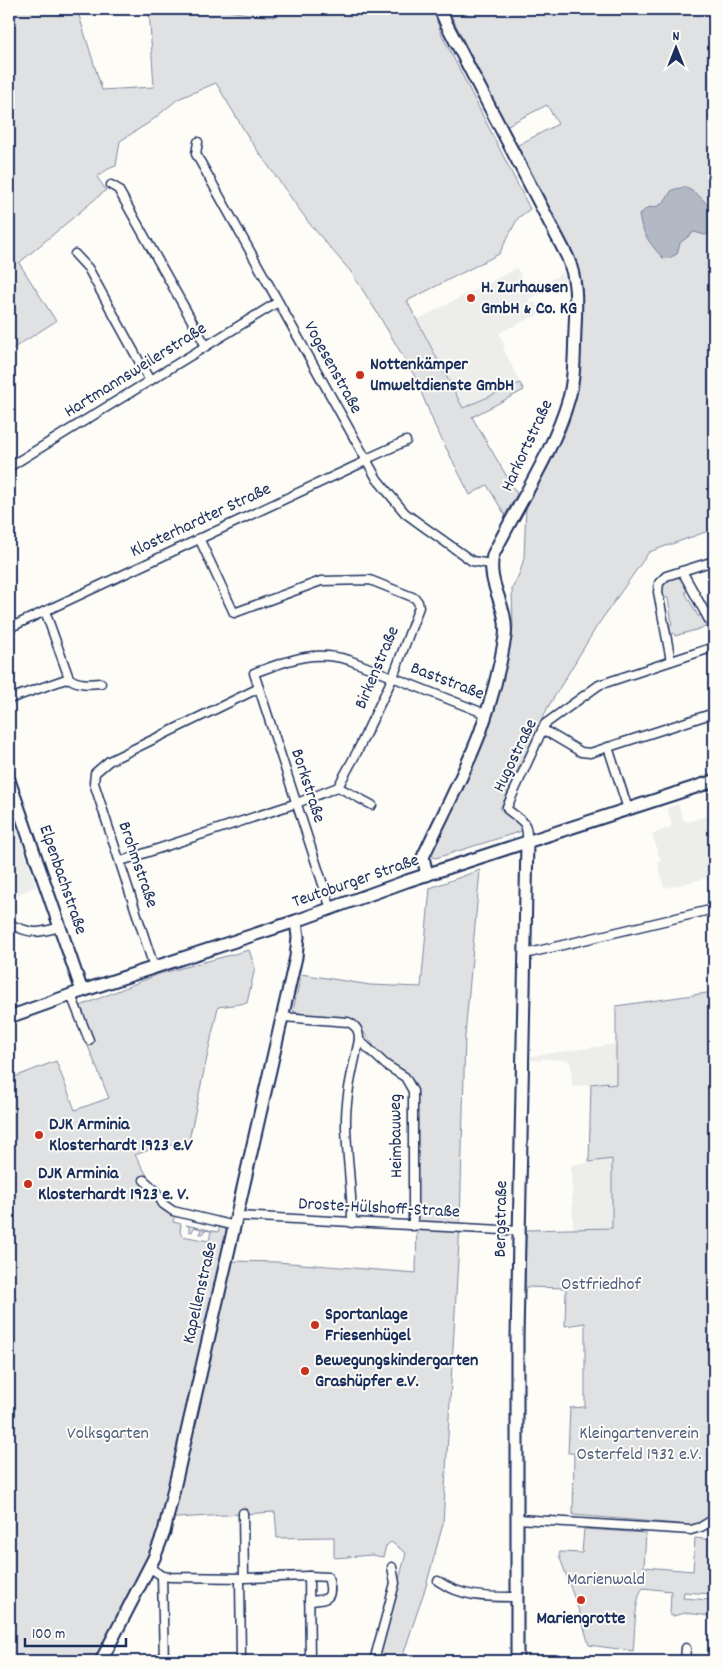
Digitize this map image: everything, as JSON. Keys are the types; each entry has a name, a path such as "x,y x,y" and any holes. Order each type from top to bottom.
{"street":[{"name":"Harkortstraße","path":"433,873 423,857 473,750 486,714 503,645 506,625 503,608 492,578 493,555 556,434 570,397 576,288 574,274 567,256 446,24 440,9"},
{"name":"Vogesenstraße","path":"198,142 196,154 366,462 390,498 405,513 472,561 492,564"},
{"path":"111,185 118,189 206,346"},
{"path":"75,254 88,268 150,380"},
{"name":"Hartmannsweilerstraße","path":"9,467 278,302"},
{"name":"Klosterhardter Straße","path":"9,628 366,462 371,457 406,440"},
{"name":"Birkenstraße","path":"200,538 234,613 321,581 370,580 415,598 419,607 393,677 338,787"},
{"path":"671,661 658,587 659,583 666,576 714,561"},
{"path":"682,571 714,629"},
{"path":"45,611 69,678 73,682 82,684 101,684"},
{"name":"Hugostraße","path":"527,842 528,829 525,823 508,810 507,807 545,724 599,685 714,647"},
{"name":"Baststraße","path":"254,674 288,661 318,654 340,658 486,714"},
{"name":"Borkstraße","path":"254,674 331,909"},
{"path":"9,699 69,678"},
{"name":"Brohmstraße","path":"154,967 94,783 95,773 100,767 114,758 259,688"},
{"path":"542,729 586,753 714,715"},
{"path":"608,747 628,809"},
{"name":"Elpenbachstraße","path":"9,780 60,926 77,993"},
{"name":"Teutoburger Straße","path":"9,1017 154,967 296,922 433,873 714,781"},
{"path":"121,861 297,803 338,787 372,805"},
{"name":"Bergstraße","path":"517,1661 518,1519 516,1430 527,842"},
{"path":"525,954 714,909"},
{"name":"Kapellenstraße","path":"102,1661 149,1568 164,1532 283,1017 298,946 296,922"},
{"path":"9,924 26,932 60,926"},
{"path":"77,993 89,1040"},
{"name":"Heimbauweg","path":"283,1017 348,1022 357,1030 359,1040 386,1065 405,1077 413,1091 413,1226"},
{"path":"352,1223 352,1195 346,1114 359,1040"},
{"name":"Droste-Hülshoff-Straße","path":"144,1180 155,1190 163,1204 173,1212 236,1221 352,1223 519,1231"},
{"path":"242,1661 243,1513"},
{"path":"518,1519 691,1530 701,1527 714,1518"},
{"path":"374,1661 395,1584 392,1567"},
{"path":"149,1568 162,1576 242,1578 328,1577 328,1598 309,1601"},
{"path":"162,1576 164,1661"},
{"path":"309,1576 310,1661"},
{"path":"438,1581 448,1588 472,1596 517,1597"},
{"path":"685,1661 686,1648"}],"shaded area":[{"path":"684,187 697,194 707,205 712,218 710,233 705,235 694,232 680,243 677,254 669,258 663,258 647,238 639,215 647,208 663,203 672,190"},
{"path":"517,268 528,291 563,272 565,283 558,284 529,299 531,304 535,302 538,308 541,306 544,312 499,333 505,346 503,348 520,383 464,409 417,320"},
{"path":"9,802 36,886 9,899"},
{"path":"678,804 683,820 687,822 709,815 714,830 714,870 707,872 708,878 664,888 658,863 661,861 652,834 670,828 672,824 667,808"},
{"path":"616,1044 616,1085 608,1085 607,1082 572,1087 571,1064 568,1060 531,1060 531,1056"},
{"path":"612,1159 612,1229 573,1229 571,1165"}],"green space":[{"path":"9,9 77,9 102,90 154,87 149,9 221,9 274,17 274,9 434,9 443,29 437,21 441,33 530,209 518,218 499,254 407,301 463,408 520,383 524,390 472,417 517,494 505,515 487,485 470,495 435,426 414,375 378,314 351,272 309,223 250,140 216,83 178,99 150,122 120,141 116,166 97,177 106,190 19,263 56,321 9,351"},
{"path":"448,9 714,9 714,529 649,552 597,626 548,707 500,809 515,819 525,830 436,858 433,857 432,853 491,722 511,640 513,627 512,589 524,558 526,504 565,432 570,419 576,394 580,285 575,262 516,146 558,124 547,105 506,126"},
{"path":"676,577 687,585 689,589 685,592 698,616 703,615 709,626 675,636 674,633 669,634 668,626 672,624 668,598 663,598 662,590 668,579"},
{"name":"Volksgarten","path":"480,870 465,1036 460,1224 443,1524 426,1586 401,1661 378,1661 406,1553 391,1542 386,1546 383,1557 372,1555 334,1558 334,1537 277,1538 275,1512 161,1519 152,1554 96,1661 9,1661 9,1305 17,1301 9,1282 9,1079 56,1061 75,1110 109,1098 73,1009 159,974 249,950 255,968 247,1003 218,1007 187,1149 166,1144 135,1155 155,1189 176,1210 173,1222 181,1224 180,1232 182,1236 209,1241 211,1231 204,1230 203,1234 200,1234 201,1229 194,1227 192,1232 189,1231 189,1226 186,1225 218,1232 220,1226 227,1229 228,1261 277,1262 416,1273 415,1082 384,1060 354,1019 303,1014 293,1011 301,974 370,985 421,987 430,888"},
{"path":"714,992 714,1511 694,1525 573,1515 574,1453 568,1453 570,1408 585,1407 585,1323 565,1326 566,1288 525,1287 526,1230 612,1228 612,1159 589,1162 591,1084 607,1082 608,1085 616,1084 616,1006"},
{"name":"Marienwald","path":"584,1529 646,1533 644,1567 693,1571 695,1538 713,1540 711,1594 684,1592 683,1598 710,1600 711,1616 685,1613 670,1615 671,1591 643,1588 636,1609 633,1651 589,1645 559,1555 560,1552 582,1553"}],"place":[{"name":"H. Zurhausen GmbH & Co. KG","path":"471,298"},
{"name":"Nottenkämper Umweltdienste GmbH","path":"360,375"},
{"name":"DJK Arminia Klosterhardt 1923 e.V","path":"39,1135"},
{"name":"DJK Arminia Klosterhardt 1923 e. V.","path":"28,1184"},
{"name":"Sportanlage Friesenhügel","path":"315,1325"},
{"name":"Bewegungskindergarten Grashüpfer e.V.","path":"305,1371"},
{"name":"Mariengrotte","path":"581,1600"}],"park label":[{"name":"Ostfriedhof","path":"601,1285"},
{"name":"Kleingartenverein Osterfeld 1932 e.V.","path":"639,1444"}]}
